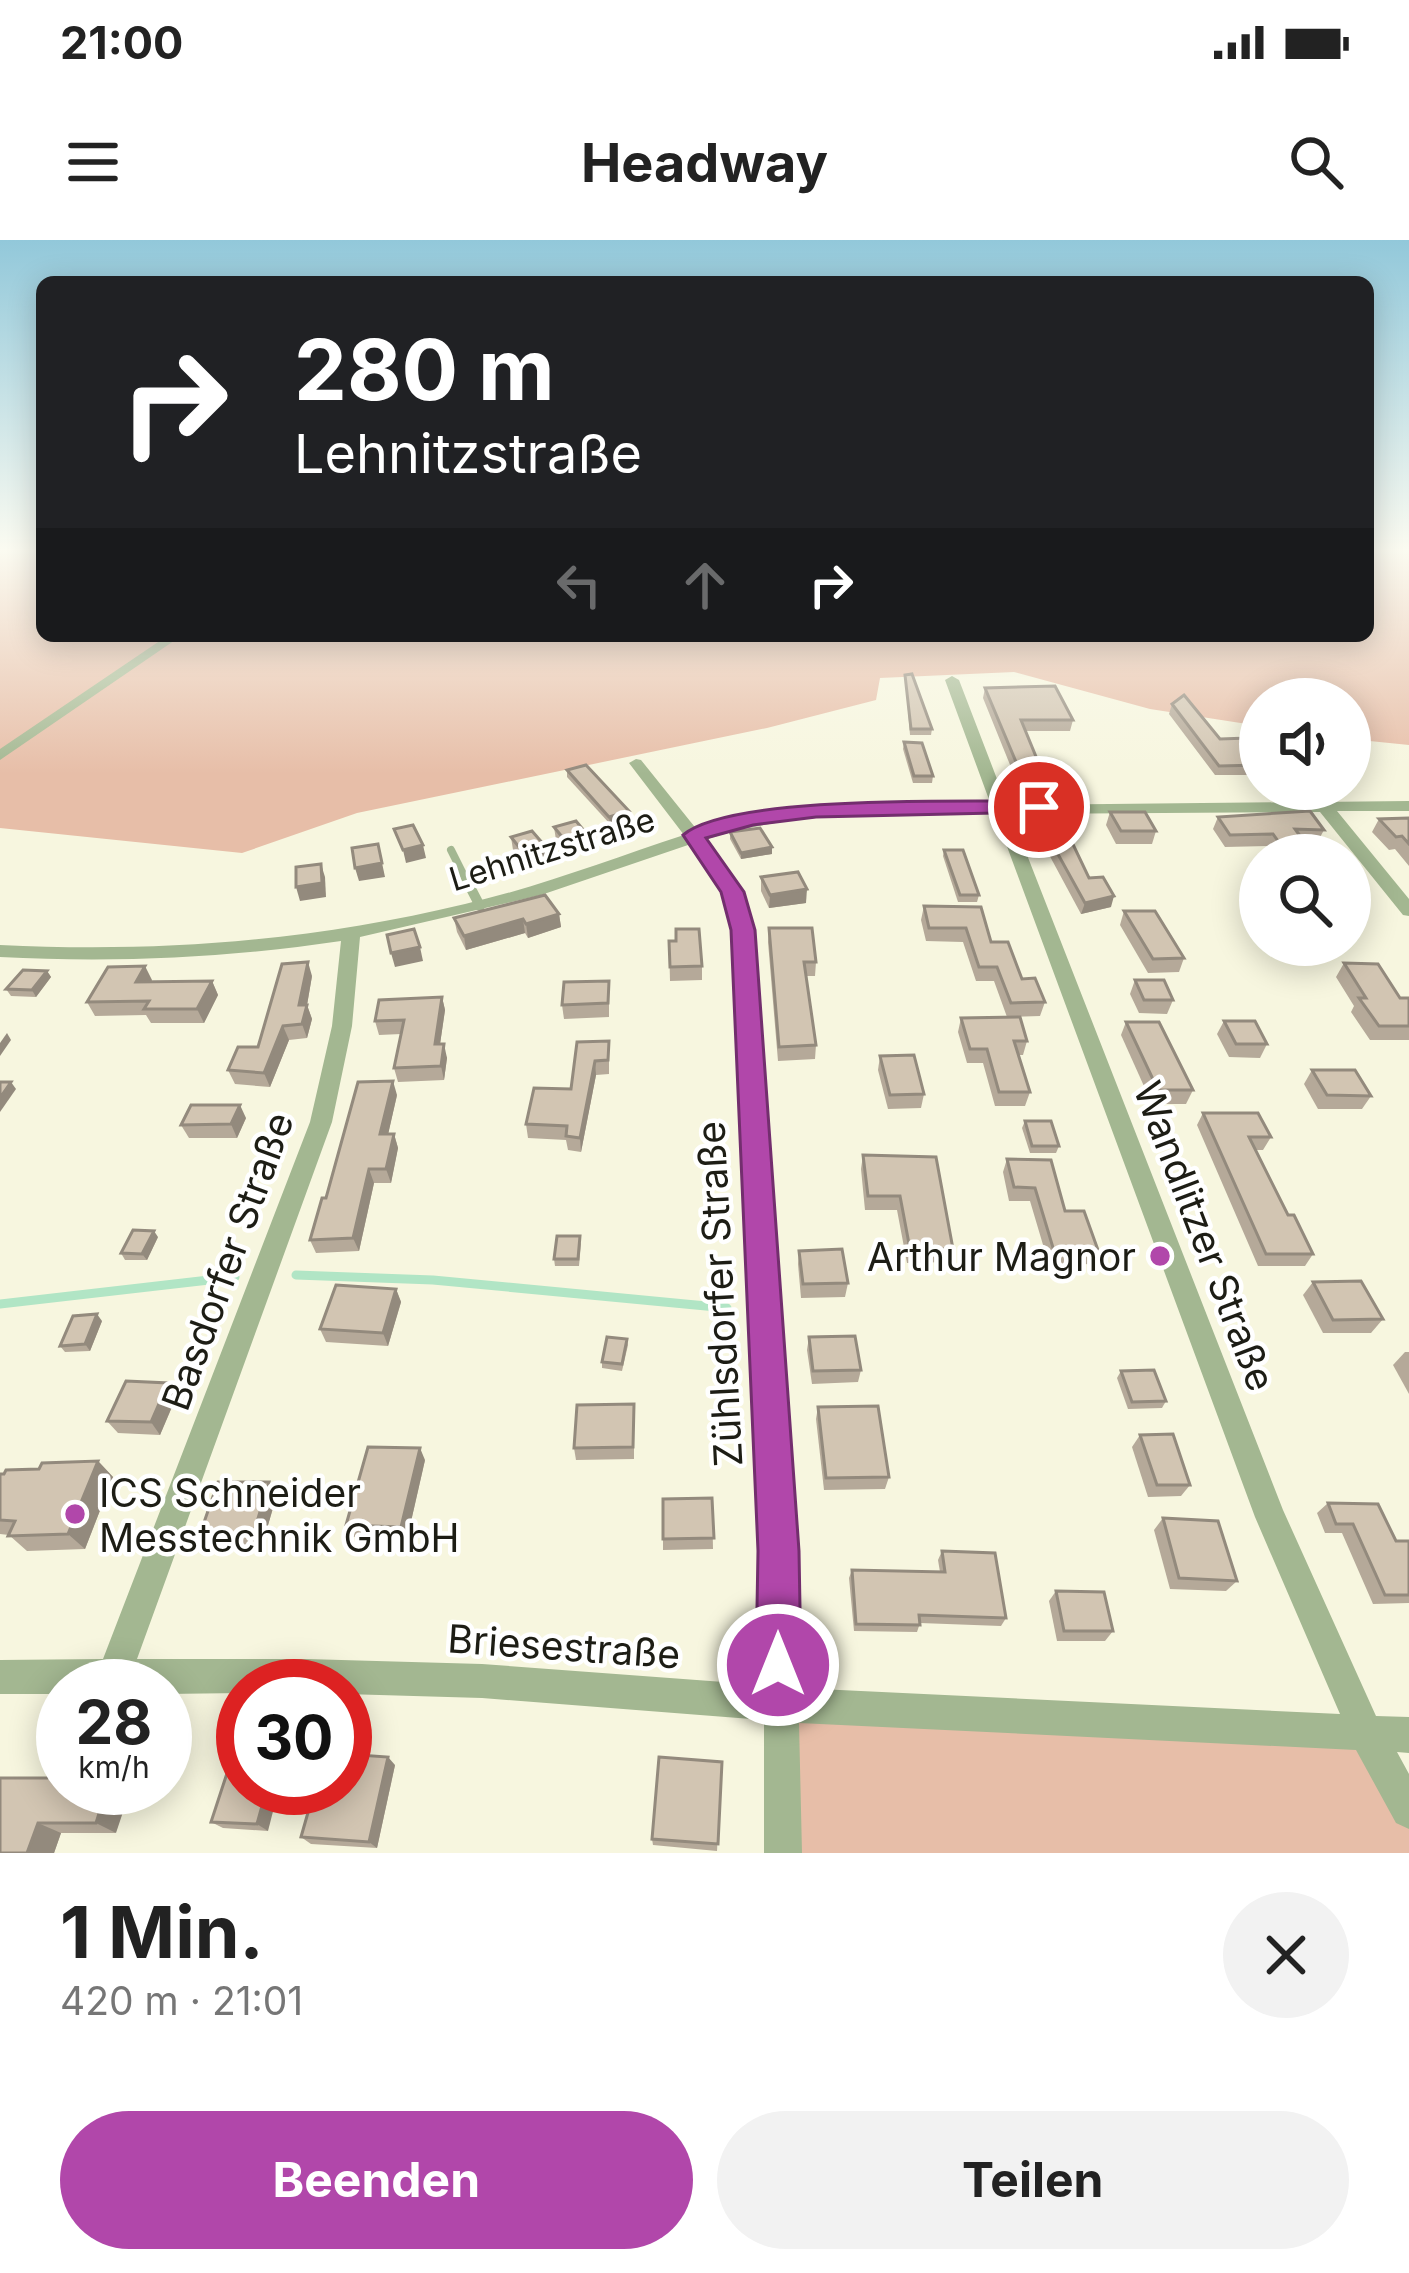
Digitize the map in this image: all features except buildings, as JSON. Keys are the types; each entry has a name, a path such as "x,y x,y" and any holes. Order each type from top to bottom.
{"street":[{"path":"0,756 166,642"},
{"name":"Wandlitzer Straße","path":"952,680 1270,1516 1366,1733 1409,1810"},
{"name":"Zühlsdorfer Straße","path":"636,763 732,892 743,930 779,1551 783,1853"},
{"name":"Lehnitzstraße","path":"4,957 165,953 351,932 480,906 751,819 816,811 1239,806"},
{"name":"Lehnitzstraße","path":"1371,806 1409,806"},
{"path":"1327,810 1409,911"},
{"name":"Basdorfer Straße","path":"119,1659 322,1122 342,1026 351,932"},
{"name":"Briesestraße","path":"0,1677 36,1677"},
{"name":"Briesestraße","path":"192,1677 482,1681 778,1704 1409,1735"}],"lane":[{"path":"451,850 480,906"}],"shaded area":[{"path":"0,623 36,623 36,642 1374,642 1374,623 1409,623 1409,745 1371,741 1371,678 1239,678 1239,723 1150,709 1014,672 880,678 876,700 767,728 357,813 242,853 0,828"},
{"path":"779,1705 1365,1735 1409,1823 1409,1853 784,1853"}],"waterway":[{"path":"296,1275 433,1280 727,1308"},
{"path":"0,1304 235,1277"}],"place":[{"name":"Arthur Magnor","path":"1160,1256"},
{"name":"ICS Schneider Messtechnik GmbH","path":"75,1514"}],"route":[{"path":"778,1665 779,1551 743,930 724,876 694,835 751,819 816,811 1039,807"}]}
